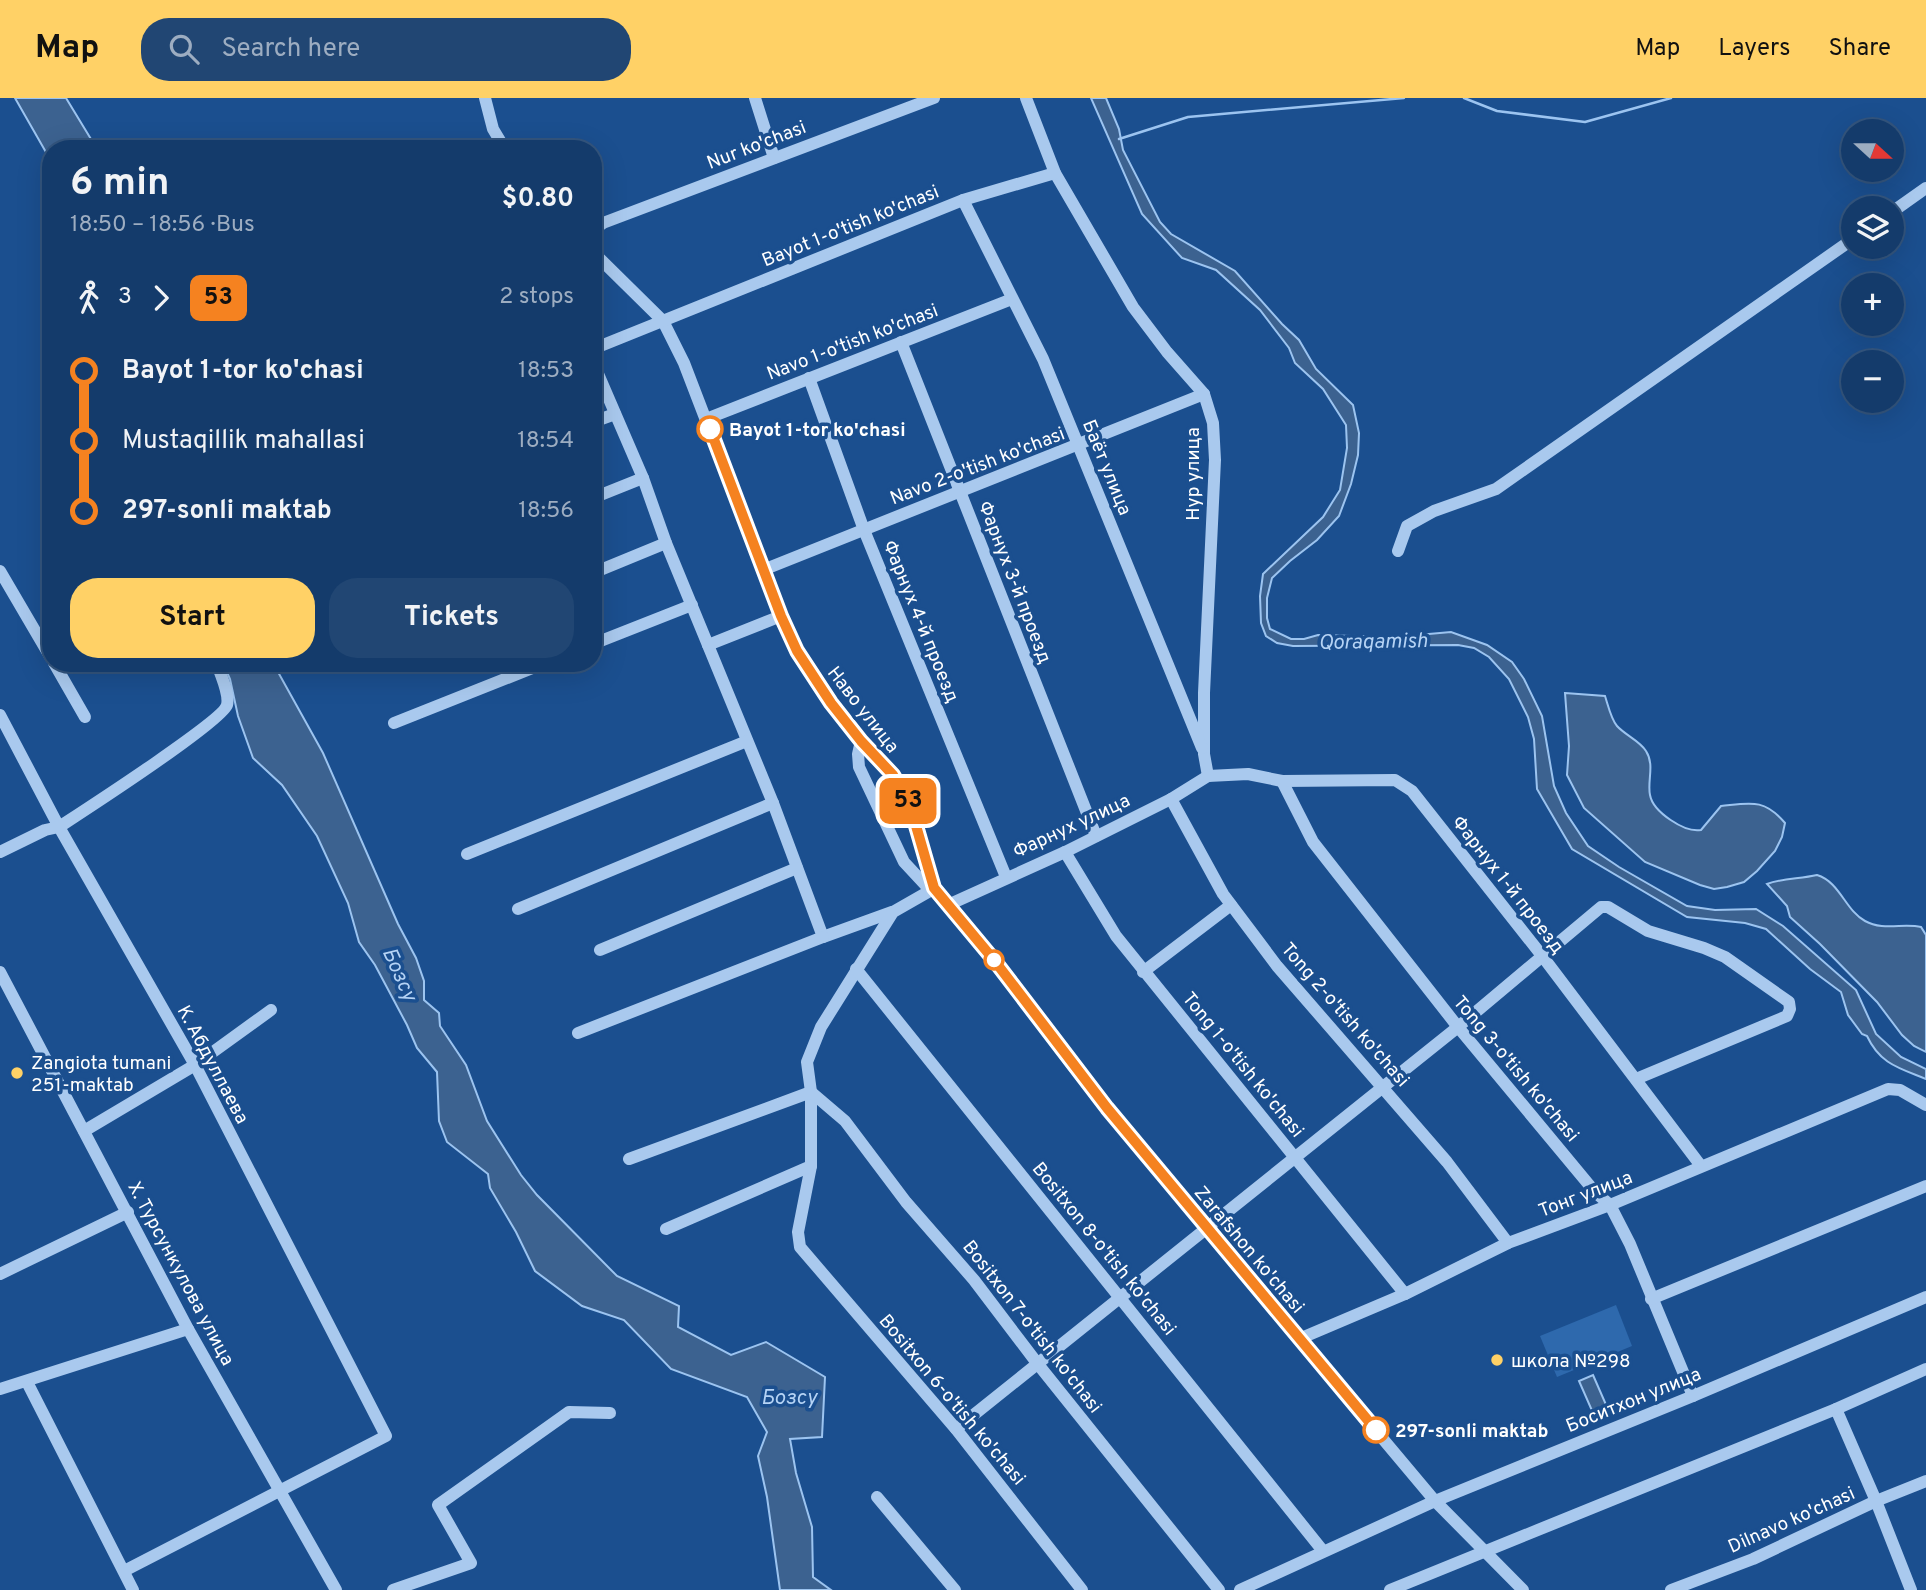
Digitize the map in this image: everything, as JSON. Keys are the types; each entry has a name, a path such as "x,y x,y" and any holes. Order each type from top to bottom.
{"street":[{"path":"485,98 493,130 499,140"},
{"path":"755,98 775,158"},
{"name":"Нур улица","path":"1026,98 1055,173 1133,307 1167,352 1204,394 1213,423 1215,460 1204,693 1208,776"},
{"name":"Nur ko'chasi","path":"602,224 928,99"},
{"name":"Bayot 1-o'tish ko'chasi","path":"602,345 963,200 1055,173"},
{"path":"1904,204 1926,188"},
{"name":"Баёт улица","path":"963,200 1043,359 1205,754"},
{"path":"1398,551 1407,526 1434,511 1496,489 1841,247"},
{"name":"Наво улица","path":"602,261 663,321 684,363 781,616 797,651 831,703 893,775 910,805 932,889"},
{"path":"602,267 606,265"},
{"name":"Navo 1-o'tish ko'chasi","path":"706,419 1012,299"},
{"name":"Фарнух 3-й проезд","path":"901,342 1096,836"},
{"name":"Фарнух 4-й проезд","path":"809,377 864,530 1006,877"},
{"path":"602,383 643,478 666,543 772,803 823,937"},
{"name":"Navo 2-o'tish ko'chasi","path":"763,570 1204,394"},
{"path":"602,419 615,414"},
{"path":"602,494 643,478"},
{"path":"602,568 666,543"},
{"path":"0,571 42,643"},
{"path":"602,640 692,605"},
{"path":"708,645 781,616"},
{"path":"59,672 85,717"},
{"path":"0,852 45,830 59,827 191,738 223,712 227,705 227,695 220,672"},
{"path":"394,723 522,672"},
{"name":"К. Абдуллаева","path":"0,715 59,827 195,1065 386,1436 282,1492"},
{"path":"467,854 747,741"},
{"name":"Zarafshon ko'chasi","path":"861,741 859,767 904,862 948,905 994,960 1073,1066 1435,1501 1523,1590"},
{"name":"Фарнух 1-й проезд","path":"1208,776 1248,774 1282,781 1395,780 1412,792 1543,957 1702,1166"},
{"name":"Фарнух улица","path":"948,905 1065,852 1171,799 1208,776"},
{"name":"Tong 3-o'tish ko'chasi","path":"1282,781 1313,842 1458,1027 1595,1192 1610,1205 1630,1244 1693,1396"},
{"name":"Tong 2-o'tish ko'chasi","path":"1171,799 1231,905 1277,966 1447,1162 1508,1243"},
{"path":"518,909 772,803"},
{"name":"Tong 1-o'tish ko'chasi","path":"1065,852 1116,936 1143,972 1405,1294"},
{"path":"600,950 797,868"},
{"path":"578,1032 893,912 932,889"},
{"path":"1143,972 1231,905"},
{"path":"956,1429 1458,1027 1601,907 1608,907 1648,931 1725,957 1789,1002 1787,1016 1636,1079"},
{"path":"666,1229 810,1166 811,1092 807,1062 821,1027 893,912"},
{"name":"Bositxon 8-o'tish ko'chasi","path":"856,969 1324,1551"},
{"name":"Х. Турсункулова улица","path":"0,972 188,1329 336,1590"},
{"path":"84,1132 195,1065 271,1010"},
{"name":"Тонг улица","path":"1299,1339 1405,1294 1508,1243 1610,1205 1888,1089 1900,1090 1926,1105"},
{"path":"629,1159 811,1092"},
{"name":"Bositxon 7-o'tish ko'chasi","path":"811,1092 845,1121 906,1202 974,1280 1219,1590"},
{"name":"Bositxon 6-o'tish ko'chasi","path":"810,1166 798,1232 800,1247 956,1429 1082,1590"},
{"path":"1651,1299 1926,1186"},
{"path":"0,1274 128,1212"},
{"name":"Боситхон улица","path":"1240,1590 1435,1501 1926,1297"},
{"path":"0,1389 188,1329"},
{"path":"1390,1590 1836,1409 1926,1369"},
{"path":"27,1382 133,1590"},
{"path":"1836,1409 1911,1590"},
{"path":"394,1590 471,1563 438,1505 569,1412 610,1413"},
{"name":"Dilnavo ko'chasi","path":"1671,1590 1753,1559 1876,1501 1926,1481"},
{"path":"124,1571 282,1492"},
{"path":"877,1497 956,1590"}],"shaded area":[{"path":"1616,1305 1632,1346 1557,1377 1540,1336"}],"water":[{"path":"15,98 66,98 92,140 42,140 42,145"},
{"name":"Qoraqamish","path":"1091,98 1106,98 1119,129 1123,150 1160,222 1171,234 1235,271 1299,340 1316,369 1353,405 1359,433 1358,455 1351,484 1339,516 1317,540 1272,578 1267,598 1270,629 1291,639 1318,635 1395,637 1451,632 1487,645 1512,662 1524,679 1542,716 1554,786 1566,813 1588,846 1687,906 1715,910 1756,909 1783,926 1856,990 1876,1034 1901,1057 1926,1069 1926,1079 1884,1059 1848,1015 1841,992 1810,969 1766,929 1745,923 1687,917 1572,849 1537,789 1534,739 1528,717 1509,679 1489,657 1474,648 1458,645 1293,646 1277,643 1266,636 1261,623 1260,596 1263,574 1323,517 1340,490 1347,448 1346,425 1323,389 1295,363 1289,348 1260,310 1216,270 1182,258 1142,214"},
{"name":"Бозсу","path":"227,672 278,672 323,753 398,924 416,958 424,981 424,1000 439,1013 440,1026 466,1065 487,1121 537,1195 617,1276 679,1306 678,1327 731,1355 766,1342 825,1377 822,1437 790,1439 796,1473 812,1527 813,1577 831,1590 780,1590 767,1497 758,1456 767,1432 747,1397 671,1369 624,1320 582,1306 535,1271 490,1188 488,1174 447,1142 439,1121 437,1072 417,1048 375,965 359,942 348,903 317,836 282,785 253,758 238,716"},
{"path":"1565,693 1605,696 1617,726 1640,744 1649,756 1650,795 1652,802 1663,814 1679,825 1701,830 1721,806 1748,803 1763,806 1785,823 1775,851 1744,882 1714,889 1645,862 1584,808 1567,775 1569,746"},
{"path":"1817,875 1831,884 1852,910 1865,921 1879,926 1921,927 1926,935 1926,1052 1902,1035 1877,1002 1790,917 1787,906 1767,884"},
{"path":"1593,1375 1607,1407 1593,1413 1579,1381"}],"waterway":[{"path":"1119,139 1188,117 1404,98"},
{"path":"1464,98 1497,111 1585,122 1671,98"}],"bus line":[{"name":"53","path":"710,429 781,616 797,651 831,703 893,775 910,805 934,888 994,960 1107,1108 1376,1430"}],"place":[{"name":"Bayot 1-tor ko'chasi","path":"710,429"},
{"name":"Zangiota tumani 251-maktab","path":"17,1073"},
{"name":"школа №298","path":"1497,1360"},
{"name":"297-sonli maktab","path":"1376,1430"}]}
